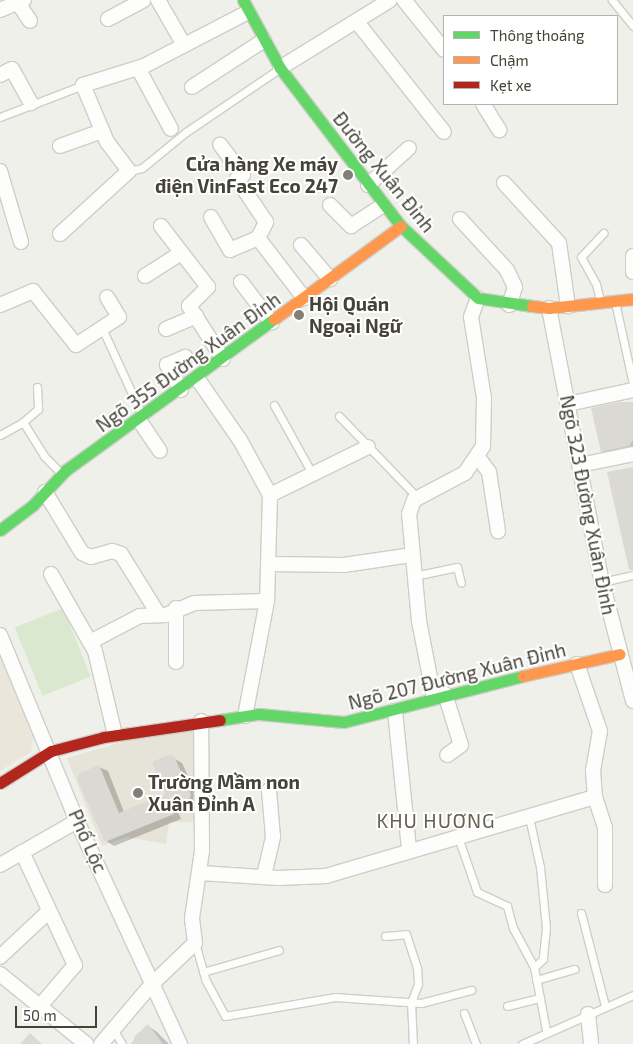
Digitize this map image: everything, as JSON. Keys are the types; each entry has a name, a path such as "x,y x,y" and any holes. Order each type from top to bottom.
{"street":[{"path":"158,0 184,45"},
{"path":"280,68 358,22 389,0"},
{"path":"404,0 443,49"},
{"path":"0,10 19,1 30,22"},
{"path":"108,19 141,1"},
{"path":"60,234 129,171 102,131 83,84 138,68 184,45 245,6"},
{"name":"Đường Xuân Đỉnh","path":"245,6 280,68 368,185 401,226 478,298 508,305 549,308 633,299"},
{"path":"358,22 444,132"},
{"path":"192,87 264,40"},
{"path":"138,68 171,129"},
{"path":"0,74 12,69 31,103"},
{"path":"484,105 499,130"},
{"path":"60,146 102,131"},
{"path":"210,217 230,250 258,238 266,222 237,180 243,176 220,145"},
{"path":"368,185 409,148"},
{"path":"0,171 22,242"},
{"path":"504,184 559,243 568,306"},
{"path":"330,205 351,226 384,205"},
{"path":"460,219 507,270 515,287 508,305"},
{"path":"161,226 208,287 189,306 223,359"},
{"name":"Ngõ 355 Đường Xuân Đỉnh","path":"0,530 45,492 62,474 181,390 401,226"},
{"path":"258,238 304,298"},
{"path":"301,244 330,279"},
{"path":"145,276 182,253"},
{"path":"633,256 633,272"},
{"path":"241,282 272,323"},
{"path":"0,305 33,291 76,345 119,317 107,297"},
{"path":"447,755 461,745 439,696 414,576 410,509 418,498 465,473 478,457 485,434 484,398 471,317 478,298"},
{"name":"Ngõ 323 Đường Xuân Đỉnh","path":"549,308 602,582 627,652 633,701"},
{"path":"166,329 196,316"},
{"path":"181,390 167,365 185,357"},
{"path":"197,378 240,440 270,495 267,601 245,716"},
{"path":"568,404 633,390"},
{"path":"141,419 160,451"},
{"path":"270,495 368,447"},
{"path":"580,466 633,454"},
{"path":"478,457 489,472 498,530"},
{"path":"45,492 82,553 91,557 112,551 120,554 159,615"},
{"path":"269,564 344,565 412,555"},
{"path":"51,574 90,642 115,735"},
{"path":"90,642 140,616 159,615 194,603 267,601"},
{"path":"176,608 176,662"},
{"name":"Phố Lộc","path":"0,635 4,656 51,751 77,820 130,927 151,985 180,1044"},
{"name":"Ngõ 207 Đường Xuân Đỉnh","path":"0,783 51,751 115,735 245,716 344,722 395,711 439,696 627,652"},
{"path":"578,664 600,731 593,770 595,797 605,827 605,885"},
{"path":"395,711 409,849"},
{"path":"101,1044 151,985 195,943 192,918 200,873 201,721"},
{"path":"264,876 273,838 269,790"},
{"path":"200,873 326,876 409,849 595,797"},
{"path":"0,865 77,820"},
{"path":"22,852 48,912 75,965 41,1005"},
{"path":"0,957 48,912"},
{"path":"0,974 41,1005 86,1044"},
{"path":"588,1014 591,1044"}],"lane":[{"path":"612,0 633,26"},
{"path":"129,171 142,168 186,132 280,68"},
{"path":"0,117 31,103 83,84"},
{"path":"600,303 596,284 581,257 603,233"},
{"path":"615,302 633,384"},
{"path":"102,328 141,419"},
{"path":"0,435 23,422 38,409 37,386"},
{"path":"274,406 313,475"},
{"path":"339,416 418,498"},
{"path":"23,422 44,456 62,474"},
{"path":"414,576 457,567 461,583"},
{"path":"602,582 633,575"},
{"path":"529,817 540,867 546,928 543,959 534,967"},
{"path":"458,836 477,892 504,901 534,967 546,1030"},
{"path":"581,914 605,1006"},
{"path":"385,936 406,934 418,977 411,1002 413,1044"},
{"path":"195,943 203,972 225,1016 335,997 411,1002 438,1001 471,990"},
{"path":"203,972 280,950"},
{"path":"536,980 574,969"},
{"path":"522,1044 546,1030 633,995"},
{"path":"507,1006 540,998"},
{"path":"464,1013 476,1044"},
{"path":"113,1029 122,1044"}],"shaded area":[{"path":"0,658 34,734 31,752 0,771"},
{"name":"Trường Mầm non Xuân Đỉnh A","path":"196,729 194,822 169,822 166,844 126,837 102,846 67,758 135,738"}],"green space":[{"path":"63,608 91,677 43,696 15,627"}],"building":[{"path":"619,402 633,402 633,440 629,446 601,452 591,408"},
{"path":"633,467 633,570 629,570 607,472"},
{"path":"168,755 174,756 191,795 189,800 171,808 174,814 105,842 77,779 80,773 99,765 119,813 165,794 152,762"},
{"path":"148,1024 163,1044 132,1044 135,1036"},
{"path":"30,1033 42,1044 20,1044"}],"traffic: fast":[{"path":"243,0 280,68 401,226 478,298 532,306"},
{"path":"0,530 33,505 66,470 274,319"},
{"path":"220,720 259,714 344,722 523,676"}],"traffic: slow":[{"path":"274,319 401,226"},
{"path":"532,306 549,308 633,299"},
{"path":"523,676 620,654"}],"traffic: jam":[{"path":"0,783 51,751 104,737 220,720"}],"place":[{"name":"Cửa hàng Xe máy điện VinFast Eco 247","path":"348,175"},
{"name":"Hội Quán Ngoại Ngữ","path":"299,315"},
{"name":"Trường Mầm non Xuân Đỉnh A","path":"138,793"}],"district":[{"name":"KHU HƯƠNG","path":"436,820"}]}
